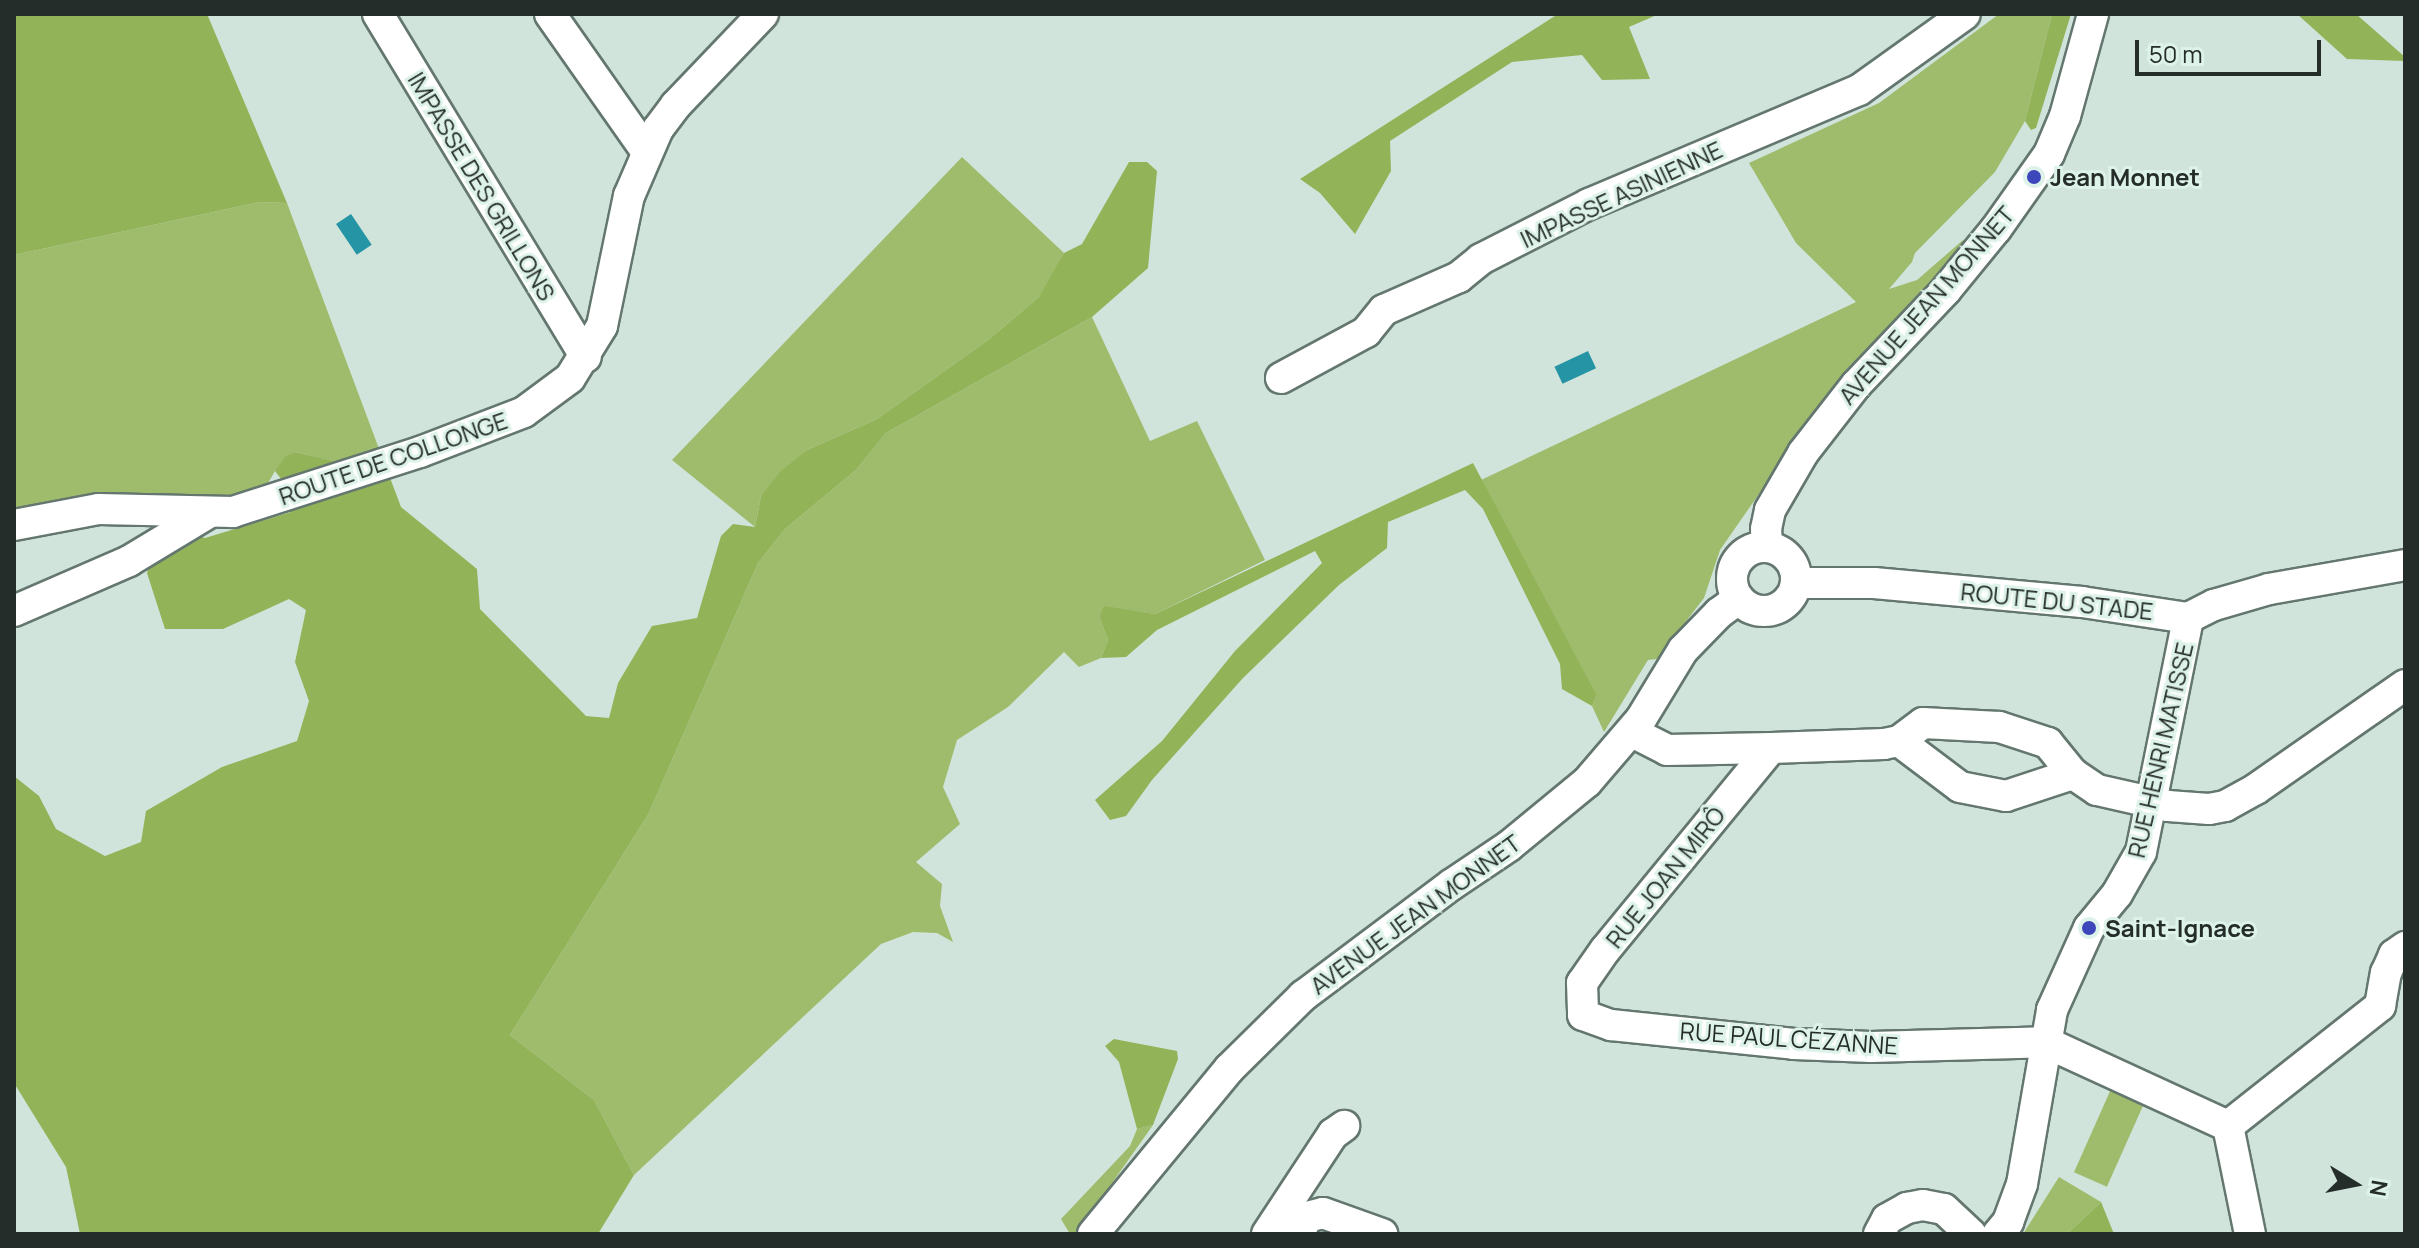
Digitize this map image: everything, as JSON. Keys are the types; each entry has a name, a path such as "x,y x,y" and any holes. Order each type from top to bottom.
{"street":[{"name":"IMPASSE DES GRILLONS","path":"378,14 586,357"},
{"path":"550,14 647,152"},
{"name":"ROUTE DE COLLONGE","path":"14,525 99,509 207,514 252,507 524,412 570,378 586,357 602,326 629,196 647,152 676,105 763,14"},
{"name":"IMPASSE ASINIENNE","path":"1281,378 1366,332 1384,310 1459,277 1481,259 1589,204 1859,90 1965,14"},
{"name":"AVENUE JEAN MONNET","path":"1767,546 1766,529 1770,510 1803,453 1856,385 1946,290 1996,229 2049,154 2065,116 2093,14"},
{"path":"14,611 129,561 207,514"},
{"path":"1767,546 1784,552 1795,566 1797,583 1789,601 1773,611 1753,611 1738,599 1731,582 1735,563 1749,549 1767,546"},
{"name":"ROUTE DU STADE","path":"1797,583 1904,586 2097,604 2188,618 2214,605 2269,589 2405,565"},
{"name":"AVENUE JEAN MONNET","path":"1096,1233 1157,1152 1269,1027 1330,973 1521,837 1587,782 1632,732 1683,650 1719,613 1738,599"},
{"name":"RUE HENRI MATISSE","path":"1998,1234 2008,1222 2022,1184 2052,1010 2089,928 2117,894 2141,852 2188,618"},
{"path":"1632,732 1677,751 1858,746 1899,741 1923,723 1999,727 2048,743 2073,774 2097,790 2192,810 2225,806 2256,789 2405,685"},
{"path":"1899,741 1960,787 2006,796 2073,774"},
{"name":"RUE JOAN MIRÔ","path":"1583,1015 1582,983 1605,950 1771,748"},
{"path":"2228,1126 2392,1005 2386,973 2394,955 2405,947"},
{"name":"RUE PAUL CÉZANNE","path":"1583,1015 1611,1025 1794,1044 1871,1047 2045,1042"},
{"path":"2045,1042 2228,1126"},
{"path":"1267,1234 1333,1134 1344,1126"},
{"path":"2228,1126 2250,1234"},
{"path":"1879,1234 1887,1219 1907,1208 1923,1205 1944,1209 1971,1234"},
{"path":"1299,1234 1307,1217 1323,1213 1382,1234"}],"green space":[{"path":"14,14 207,14 287,203 259,202 14,255"},
{"path":"1558,14 1659,14 1629,27 1650,79 1602,80 1582,55 1512,62 1390,141 1391,171 1355,234 1320,193 1300,179"},
{"path":"1999,14 2052,14 2025,121 1995,172 1915,253 1912,262 1889,289 1917,280 1963,240 1966,246 1843,373 1720,550 1704,598 1657,659 1648,660 1604,732 1592,706 1595,693 1481,480 1856,302 1796,243 1749,163 1879,103"},
{"path":"2052,14 2071,14 2036,128 2031,130 2025,121"},
{"path":"2297,14 2356,14 2405,57 2405,61 2347,59"},
{"path":"962,157 1064,253 1050,282 1039,297 988,340 877,419 807,450 761,496 755,527 672,460"},
{"path":"1129,162 1147,162 1157,171 1148,268 1092,317 886,433 856,470 785,529 758,563 649,813 510,1035 594,1100 634,1175 598,1234 80,1234 66,1167 14,1083 14,776 39,796 56,829 105,856 141,842 146,811 222,767 297,741 309,701 295,662 306,610 289,599 223,629 165,629 147,573 158,535 175,528 205,538 291,512 289,489 275,471 285,457 295,452 338,462 378,446 401,507 477,569 480,609 586,716 609,718 618,683 652,626 697,618 721,536 733,524 755,527 761,496 780,472 807,450 877,419 988,340 1039,297 1064,253 1082,244"},
{"path":"259,202 287,203 378,446 337,462 295,452 275,471 260,497 14,517 14,255"},
{"path":"1092,317 1150,441 1197,421 1265,560 1155,614 1104,607 1099,616 1108,640 1101,658 1079,667 1064,652 1008,707 957,740 943,787 960,824 916,862 942,884 940,906 953,942 937,933 913,932 881,944 634,1175 594,1100 510,1035 649,813 758,563 785,529 856,470 886,433"},
{"path":"1473,463 1596,694 1592,706 1562,689 1560,664 1483,509 1465,490 1388,522 1387,548 1339,585 1243,678 1152,780 1126,816 1110,820 1095,800 1162,741 1235,651 1322,563 1315,551 1157,630 1126,657 1101,658 1108,640 1099,616 1104,606 1155,614"},
{"path":"1114,1039 1177,1051 1178,1059 1153,1125 1137,1129 1119,1062 1105,1046"},
{"path":"2111,1089 2144,1104 2107,1187 2074,1172"},
{"path":"1153,1125 1076,1234 1070,1234 1061,1219 1130,1146 1137,1129"},
{"path":"2059,1177 2101,1202 2067,1234 2023,1234"},
{"path":"2101,1202 2114,1234 2067,1234"}],"water":[{"path":"351,214 372,245 357,255 336,224"},
{"path":"1588,351 1596,368 1562,384 1554,367"}],"place":[{"name":"Jean Monnet","path":"2034,177"},
{"name":"Saint-Ignace","path":"2089,928"}]}
